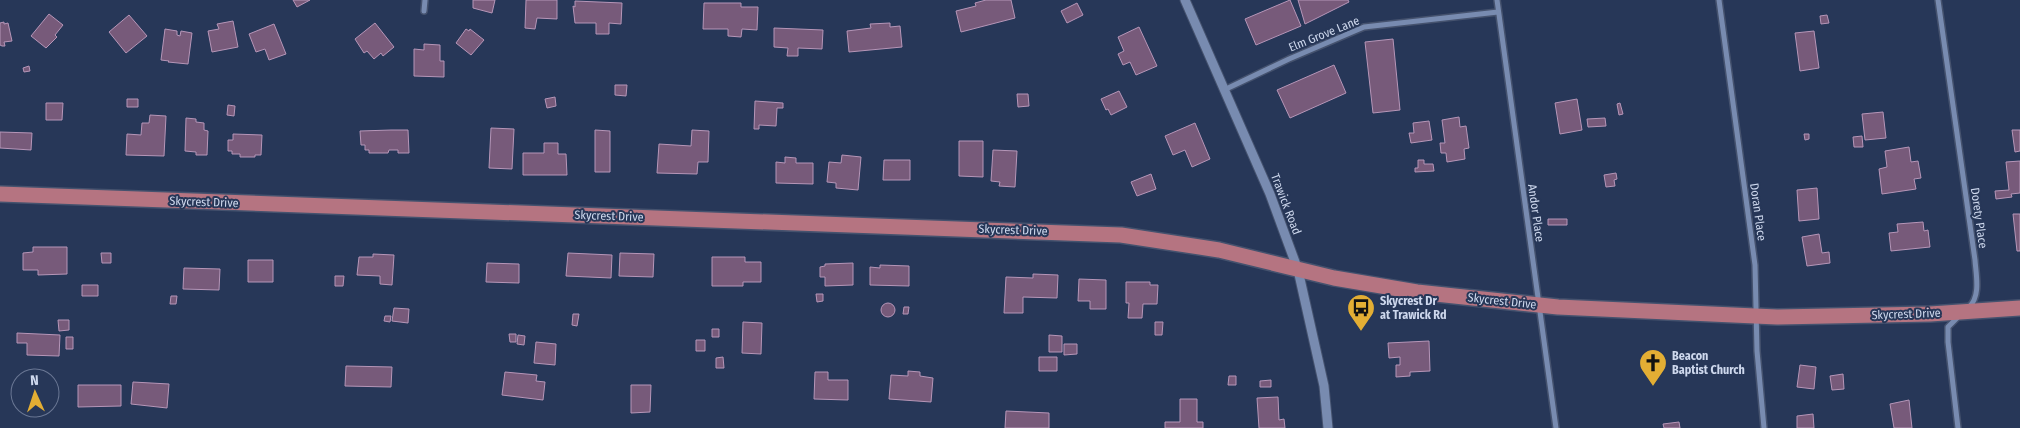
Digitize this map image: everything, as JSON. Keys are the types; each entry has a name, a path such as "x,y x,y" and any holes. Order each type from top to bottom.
{"main road":[{"name":"Skycrest Drive","path":"0,194 1114,234 1220,250 1334,278 1417,292 1608,311 1756,316 1871,316 2020,308"}],"street":[{"path":"424,11 425,0"},
{"name":"Trawick Road","path":"1185,0 1270,194 1298,270 1324,386 1328,428"},
{"name":"Andor Place","path":"1497,0 1556,428"},
{"name":"Doran Place","path":"1719,0 1755,266 1757,351 1764,428"},
{"name":"Dorety Place","path":"1938,0 1977,286 1973,303 1948,327 1958,428"},
{"name":"Elm Grove Lane","path":"1224,90 1289,59 1364,27 1498,12"}],"building":[{"path":"293,0 310,0 297,7"},
{"path":"473,0 495,0 492,13 473,8"},
{"path":"526,0 557,0 557,19 537,18 535,29 525,28"},
{"path":"986,0 1011,0 1015,18 961,32 956,11 976,6 975,3"},
{"path":"1290,0 1301,26 1256,45 1245,19"},
{"path":"1298,0 1348,0 1349,2 1305,24"},
{"path":"575,1 622,3 621,24 609,23 609,34 596,34 596,23 575,23 573,6 575,7"},
{"path":"704,3 741,3 741,7 758,7 757,30 742,29 741,37 728,36 728,29 703,29"},
{"path":"1077,3 1083,15 1067,23 1061,11"},
{"path":"49,14 63,25 55,35 57,37 46,48 31,36"},
{"path":"129,15 147,36 126,53 109,32"},
{"path":"1827,15 1829,23 1821,24 1820,16"},
{"path":"233,21 238,47 212,52 208,31 219,29 217,24"},
{"path":"4,22 4,24 8,23 12,41 4,42 5,46 2,46 0,45 0,23"},
{"path":"375,23 394,47 383,56 381,53 374,59 367,51 364,53 355,39"},
{"path":"890,23 890,27 900,26 902,47 849,52 847,31 871,28 870,24"},
{"path":"274,24 286,54 269,60 265,49 256,52 249,34"},
{"path":"1139,27 1157,66 1136,75 1130,62 1123,65 1118,54 1124,51 1118,37"},
{"path":"774,28 823,30 822,49 798,48 798,56 787,56 788,48 774,47"},
{"path":"165,29 177,31 177,35 180,36 181,31 192,33 188,64 161,60"},
{"path":"466,29 469,31 470,29 484,40 471,55 456,43"},
{"path":"1814,31 1819,68 1800,71 1795,33"},
{"path":"1393,39 1400,110 1373,113 1365,42"},
{"path":"424,44 440,45 440,61 444,61 444,77 414,76 414,49 424,50"},
{"path":"1334,65 1346,93 1290,118 1277,90"},
{"path":"29,66 30,71 24,72 23,68"},
{"path":"615,85 627,85 626,96 615,95"},
{"path":"1119,91 1127,107 1111,115 1108,109 1106,110 1101,99"},
{"path":"1017,94 1028,94 1029,106 1018,107"},
{"path":"555,97 556,106 547,108 545,99"},
{"path":"127,99 138,99 138,107 127,107"},
{"path":"1577,99 1582,130 1560,134 1555,103"},
{"path":"755,101 783,103 783,108 777,108 776,126 759,125 759,129 754,129"},
{"path":"46,103 63,103 62,120 46,120"},
{"path":"1620,103 1623,114 1619,115 1617,104"},
{"path":"228,105 235,106 234,116 227,115"},
{"path":"1883,112 1886,138 1865,140 1862,114"},
{"path":"150,115 166,116 164,156 126,155 127,134 141,135 142,123 149,123"},
{"path":"1459,117 1460,127 1466,126 1469,148 1464,149 1465,159 1447,162 1446,153 1441,153 1440,143 1445,143 1442,120"},
{"path":"186,118 196,119 196,122 204,123 204,130 208,131 207,155 196,155 196,152 185,151"},
{"path":"1605,118 1606,126 1588,127 1587,119"},
{"path":"1429,121 1432,140 1411,143 1409,133 1414,133 1413,123"},
{"path":"1195,123 1210,159 1192,167 1185,150 1173,155 1165,136"},
{"path":"491,128 514,129 512,169 489,168"},
{"path":"408,130 409,153 398,153 398,150 389,150 388,153 369,153 369,150 365,150 365,145 361,145 360,131"},
{"path":"595,130 610,131 610,172 595,172"},
{"path":"692,130 709,131 708,162 698,162 697,174 657,173 659,144 691,146"},
{"path":"2012,130 2020,130 2020,151 2015,152"},
{"path":"0,132 32,133 31,150 0,148"},
{"path":"233,134 262,135 261,155 240,157 240,154 232,154 232,151 228,151 228,140 233,140"},
{"path":"1804,134 1809,134 1809,139 1805,140"},
{"path":"1862,136 1863,147 1854,147 1853,137"},
{"path":"959,141 983,141 983,177 959,176"},
{"path":"544,143 558,143 558,154 566,154 567,175 523,175 523,153 544,153"},
{"path":"1909,147 1911,162 1918,161 1921,178 1914,179 1916,189 1882,194 1879,169 1887,167 1885,151"},
{"path":"993,150 1017,151 1015,187 999,186 1000,182 991,181"},
{"path":"842,155 861,157 858,190 836,188 836,183 827,182 829,162 841,163"},
{"path":"785,157 796,158 796,163 813,163 813,184 776,183 776,162 785,163"},
{"path":"884,160 910,160 910,180 883,180"},
{"path":"1418,160 1424,160 1424,164 1433,164 1434,171 1415,172 1415,168 1418,168"},
{"path":"2020,161 2020,193 2011,194 2012,197 1996,199 1995,191 2009,190 2006,162"},
{"path":"1616,173 1615,186 1606,187 1604,175"},
{"path":"1151,174 1156,189 1137,196 1131,182"},
{"path":"1817,188 1819,219 1799,221 1797,190"},
{"path":"2013,214 2020,214 2020,251 2017,251"},
{"path":"1548,219 1567,219 1567,225 1548,225"},
{"path":"1923,222 1924,231 1928,230 1930,247 1891,251 1889,233 1898,232 1897,224"},
{"path":"1819,234 1822,253 1829,252 1830,263 1807,266 1802,237"},
{"path":"33,247 67,247 67,274 38,275 38,270 23,270 23,253 33,252"},
{"path":"101,253 111,253 111,263 102,263"},
{"path":"568,253 612,255 611,278 566,276"},
{"path":"620,253 654,254 653,277 619,276"},
{"path":"373,254 394,255 392,285 380,284 380,276 357,275 359,257 373,257"},
{"path":"712,257 745,257 745,262 761,262 761,282 743,282 743,286 712,286"},
{"path":"248,260 273,260 273,282 248,282"},
{"path":"487,263 519,264 519,283 486,282"},
{"path":"853,263 853,285 825,286 825,277 820,277 820,267 825,266 825,264"},
{"path":"880,265 909,266 909,286 870,285 870,267 880,268"},
{"path":"184,268 220,269 219,290 183,289"},
{"path":"1033,274 1058,275 1057,298 1023,297 1023,313 1004,313 1006,277 1033,278"},
{"path":"335,276 344,276 343,286 335,286"},
{"path":"1079,279 1106,280 1106,309 1090,309 1090,301 1078,301"},
{"path":"1126,282 1150,282 1150,285 1158,285 1157,304 1143,304 1142,318 1128,318 1129,303 1126,303"},
{"path":"82,285 98,285 98,296 82,296"},
{"path":"816,294 823,294 823,301 817,302"},
{"path":"171,296 177,296 176,304 170,304"},
{"path":"885,303 891,303 895,310 891,317 885,317 881,313 881,307"},
{"path":"904,307 909,307 908,314 903,314"},
{"path":"394,308 409,309 408,323 392,321"},
{"path":"573,314 579,314 577,326 572,325"},
{"path":"385,316 391,316 390,322 384,321"},
{"path":"58,320 69,320 69,330 59,331"},
{"path":"743,322 762,323 761,354 742,353"},
{"path":"1155,322 1163,322 1162,335 1155,335"},
{"path":"712,329 719,329 719,337 712,337"},
{"path":"17,333 60,335 59,356 27,355 27,343 17,343"},
{"path":"509,334 516,334 516,342 510,342"},
{"path":"518,335 525,336 524,345 517,344"},
{"path":"1049,335 1062,336 1062,352 1049,352"},
{"path":"66,337 73,337 73,349 66,349"},
{"path":"696,340 705,340 705,351 696,351"},
{"path":"1429,341 1430,371 1410,372 1410,376 1396,377 1396,365 1400,365 1400,357 1389,358 1388,343"},
{"path":"536,342 556,344 555,365 534,363"},
{"path":"1064,344 1077,344 1077,354 1064,355"},
{"path":"723,357 724,368 716,368 716,358"},
{"path":"1039,357 1057,357 1057,371 1039,371"},
{"path":"1800,365 1816,367 1814,389 1797,387"},
{"path":"346,366 392,367 391,387 345,386"},
{"path":"908,371 920,372 920,376 933,378 931,402 889,399 891,375 908,376"},
{"path":"505,372 537,375 536,381 545,382 543,400 502,395"},
{"path":"815,372 828,372 828,380 848,380 848,400 814,399"},
{"path":"1843,374 1844,389 1832,390 1830,376"},
{"path":"1229,376 1236,376 1236,385 1228,385"},
{"path":"1271,380 1271,387 1260,387 1260,381"},
{"path":"133,382 169,384 167,408 131,404"},
{"path":"78,385 121,385 121,406 78,407"},
{"path":"631,385 651,385 650,412 631,413"},
{"path":"1278,397 1279,420 1284,419 1285,428 1259,428 1257,398"},
{"path":"1180,399 1197,399 1197,422 1203,422 1203,428 1165,428 1165,422 1180,422"},
{"path":"1909,400 1912,428 1894,428 1890,404"},
{"path":"1006,411 1049,413 1049,428 1005,428"},
{"path":"1813,414 1814,428 1797,428 1797,416"},
{"path":"1679,422 1680,428 1664,428 1663,424"}],"place":[{"name":"Skycrest Dr at Trawick Rd","path":"1361,332"},
{"name":"Beacon Baptist Church","path":"1653,387"}]}
